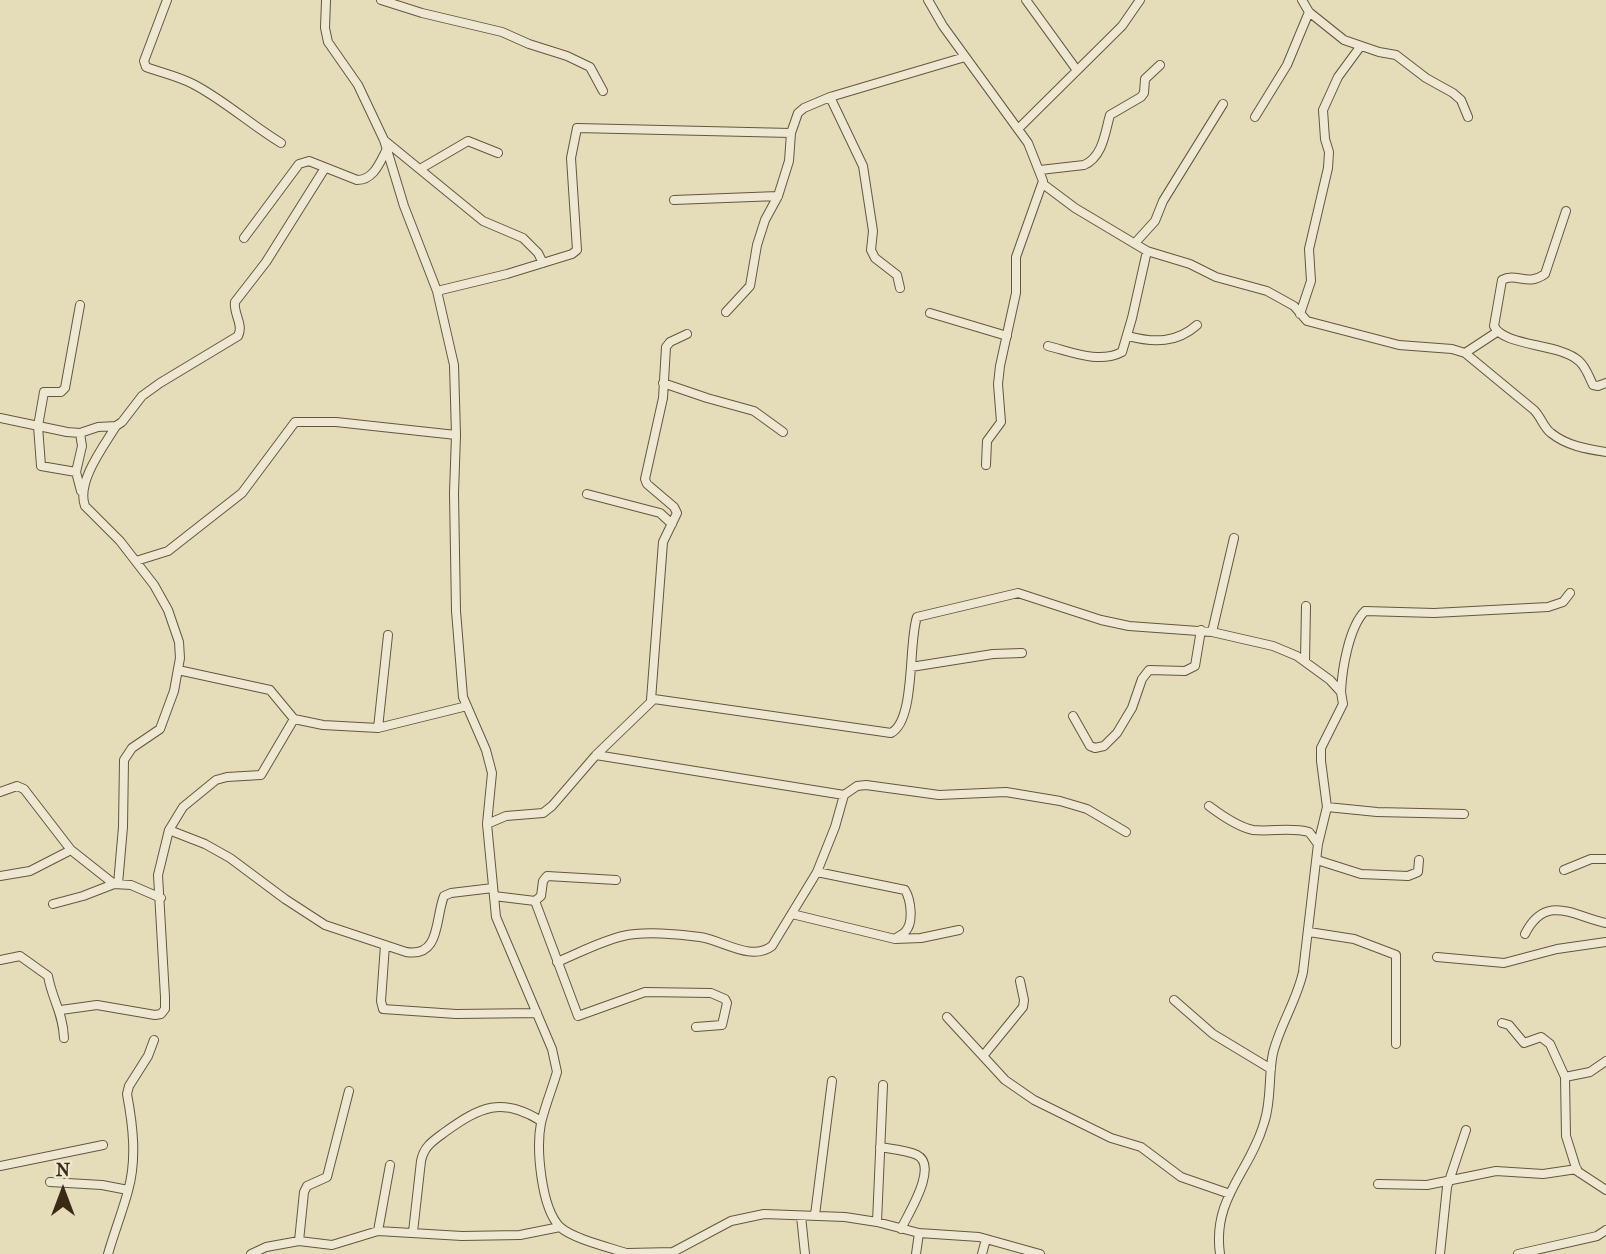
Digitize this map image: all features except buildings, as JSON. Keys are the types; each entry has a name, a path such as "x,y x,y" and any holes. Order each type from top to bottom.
{"street":[{"path":"167,0 144,61 146,67 192,83 281,143"},
{"path":"326,0 325,28 328,42 358,85 386,144 404,206 437,291 454,365 457,435 454,493 456,611 463,696 486,750 492,773 487,824 496,917 552,1049 556,1072 541,1121 539,1137 542,1180 550,1210 560,1227"},
{"path":"381,0 502,32 575,59 590,67 603,91"},
{"path":"928,0 965,57 1028,143 1043,184 1016,257 1016,293 1002,350 998,384 1002,422 987,441 986,465"},
{"path":"1026,0 1076,69"},
{"path":"1018,129 1122,26 1140,0"},
{"path":"1302,0 1309,12 1335,34 1360,47 1398,56 1426,78 1458,97 1468,117"},
{"path":"1255,117 1287,65 1309,12"},
{"path":"1300,314 1311,281 1309,248 1328,168 1329,152 1325,139 1323,110 1338,77 1360,47"},
{"path":"726,312 750,286 757,244 765,220 778,196 789,161 791,133 798,113 830,97 965,57"},
{"path":"1040,170 1090,162 1102,143 1110,115 1141,97 1145,79 1160,65"},
{"path":"830,97 863,166 873,231 871,250 875,258 897,275 900,288"},
{"path":"1135,243 1155,221 1163,201 1223,104"},
{"path":"437,291 543,263 577,250 571,158 578,128 791,133"},
{"path":"420,170 468,141 498,153"},
{"path":"244,238 299,164 309,161 357,180 365,180 371,176 386,144"},
{"path":"386,144 483,221 523,238 538,253 543,263"},
{"path":"82,494 90,471 116,426 151,390 239,335 241,329 234,302 266,262 326,168"},
{"path":"1043,184 1075,208 1147,251 1189,264 1216,277 1267,291 1284,299 1305,320 1385,342 1415,348 1452,349 1465,353 1534,410 1550,433 1575,446 1606,452"},
{"path":"674,200 778,196"},
{"path":"1566,211 1545,274 1533,281 1507,277 1502,280 1494,324 1497,332 1525,343 1568,352 1583,364 1593,385 1606,383"},
{"path":"1048,346 1105,358 1122,352 1147,251"},
{"path":"76,471 41,466 38,426 44,392 61,391 65,388 80,305"},
{"path":"930,313 1007,336"},
{"path":"1128,336 1148,340 1177,338 1197,325"},
{"path":"1465,353 1497,332"},
{"path":"651,700 661,554 666,532 676,517 677,510 645,482 663,398 666,347 670,342 687,334"},
{"path":"663,383 754,411 783,432"},
{"path":"0,418 80,433 98,427 116,426"},
{"path":"136,561 168,551 242,493 296,422 336,422 457,435"},
{"path":"80,433 82,446 76,471 85,506 136,561 154,585 168,610 179,642 180,658 168,712 160,729 132,748 124,760 123,827 116,884"},
{"path":"587,494 660,513 672,524"},
{"path":"1212,632 1234,538"},
{"path":"487,824 506,816 543,813 651,700 660,699 891,733 899,727 911,667 917,617 1012,593 1101,621 1201,630 1273,646 1305,661 1341,692"},
{"path":"1220,1254 1218,1225 1264,1124 1273,1054 1300,987 1310,932 1318,844 1327,807 1321,748 1343,704 1343,667 1359,618 1365,611 1434,613 1548,607 1563,601 1570,593"},
{"path":"1305,661 1306,606"},
{"path":"1073,716 1090,746 1104,746 1137,699 1142,679 1149,670 1185,671 1195,666 1201,630"},
{"path":"379,729 388,635"},
{"path":"911,667 993,654 1022,653"},
{"path":"178,670 270,690 294,719 323,725 379,729 467,706"},
{"path":"61,1010 97,1005 161,1014 165,997 158,875 169,830 183,807 216,780 261,775 294,719"},
{"path":"596,755 844,794"},
{"path":"0,792 17,786 24,789 71,850 116,884"},
{"path":"558,962 612,939 638,934 702,937 738,949 760,952 772,946 817,872 835,827 844,794 856,786 939,795 1006,792 1059,801 1087,809 1126,832"},
{"path":"1209,806 1223,817 1251,829 1311,832 1318,844"},
{"path":"1327,807 1464,814"},
{"path":"169,830 205,844 230,858 325,925 416,954 425,951 435,936 444,896 451,893 493,892 536,901"},
{"path":"0,876 30,871 71,850"},
{"path":"1564,870 1591,859 1606,859"},
{"path":"1317,860 1361,874 1408,876 1418,872 1419,860"},
{"path":"817,872 905,890 909,897 911,923 906,931 895,939"},
{"path":"536,901 541,896 542,881 547,876 615,880"},
{"path":"53,904 116,884 131,885 161,898"},
{"path":"536,901 576,1014 582,1017 645,992 711,993 725,999 727,1003 722,1025 696,1027"},
{"path":"1525,933 1533,920 1555,910 1573,911 1606,923"},
{"path":"792,914 895,939 921,938 959,930"},
{"path":"1310,932 1354,939 1396,955 1396,1044"},
{"path":"1437,957 1504,963 1557,949 1606,942"},
{"path":"385,945 381,1000 383,1009 456,1014 537,1013"},
{"path":"0,960 20,956 48,976 51,996 61,1010 64,1038"},
{"path":"983,1056 1023,1007 1020,981"},
{"path":"1174,1000 1213,1034 1271,1069"},
{"path":"947,1017 1005,1080 1034,1100 1111,1138 1141,1147 1181,1177 1230,1194"},
{"path":"1502,1023 1509,1026 1524,1044 1541,1037 1550,1044 1565,1077 1566,1136 1577,1169 1606,1190"},
{"path":"108,1254 128,1191 134,1145 127,1094 154,1040"},
{"path":"1565,1077 1590,1072 1606,1061"},
{"path":"815,1215 832,1081"},
{"path":"877,1222 883,1085"},
{"path":"299,1241 304,1192 307,1186 327,1177 349,1091"},
{"path":"413,1232 421,1161 428,1144 464,1118 490,1108 523,1110 541,1121"},
{"path":"1440,1254 1448,1181 1466,1130"},
{"path":"0,1166 103,1145"},
{"path":"880,1147 916,1155 922,1159 926,1168 925,1178 901,1230"},
{"path":"378,1231 390,1165"},
{"path":"1378,1184 1427,1185 1496,1171 1543,1174 1577,1169"},
{"path":"50,1182 102,1185 128,1191"},
{"path":"251,1254 266,1247 299,1241 332,1245 378,1231 462,1236 520,1235 560,1227 607,1248 629,1254 673,1252 731,1221 764,1214 815,1215 877,1222 919,1233 986,1238 1040,1254"},
{"path":"801,1216 805,1254"},
{"path":"1518,1254 1597,1236 1606,1230"},
{"path":"916,1254 919,1233"},
{"path":"982,1254 986,1238"}]}
